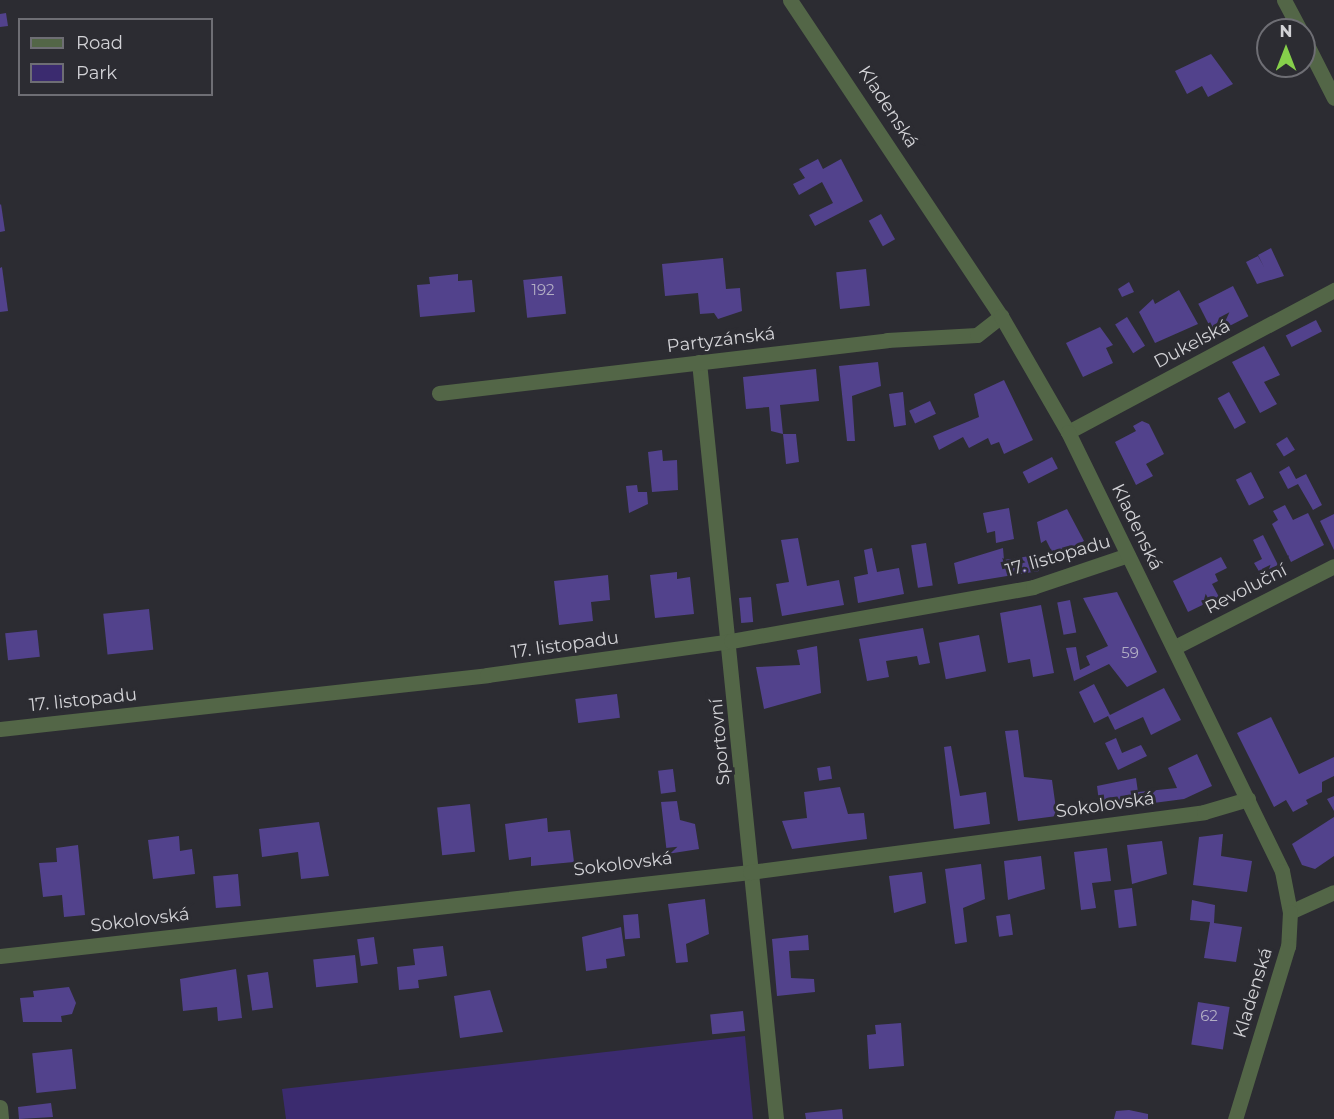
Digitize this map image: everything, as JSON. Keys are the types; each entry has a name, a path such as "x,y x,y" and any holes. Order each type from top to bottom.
{"street":[{"name":"Kladenská","path":"790,0 1001,316 1068,432 1175,646 1282,871 1290,912 1284,963 1235,1119"},
{"path":"1284,0 1294,18"},
{"path":"1316,63 1334,98"},
{"name":"Dukelská","path":"1068,432 1334,290"},
{"name":"Partyzánská","path":"439,393 699,362 977,335 1001,316"},
{"name":"Sportovní","path":"699,362 731,641 750,872 776,1119"},
{"name":"17. listopadu","path":"0,729 487,675 731,641 1033,587 1128,555"},
{"name":"Revoluční","path":"1175,646 1334,566"},
{"name":"Sokolovská","path":"0,956 750,872 1204,812 1248,799"},
{"path":"1290,912 1334,892"},
{"path":"0,1107 1,1119"}],"green space":[{"path":"745,1036 753,1119 286,1119 282,1089"}],"building":[{"path":"6,13 8,26 0,27 0,14"},
{"path":"1211,54 1233,84 1208,97 1202,86 1187,94 1175,71"},
{"path":"818,159 823,169 841,159 863,201 815,226 809,215 833,203 822,182 799,195 793,184 805,178 799,169"},
{"path":"0,205 5,231 0,232"},
{"path":"881,214 895,239 883,246 869,221"},
{"path":"1271,248 1284,276 1257,284 1246,262 1258,256 1264,267 1258,255"},
{"path":"723,258 726,289 740,288 742,311 718,319 714,313 700,314 698,293 665,296 662,264"},
{"path":"2,267 8,311 0,312 0,268"},
{"path":"866,269 870,306 840,309 836,272"},
{"path":"458,274 458,281 472,280 475,312 420,317 417,285 430,284 429,277"},
{"path":"562,276 566,314 527,318 523,280"},
{"path":"1129,282 1134,292 1122,297 1118,289"},
{"path":"1233,286 1248,316 1214,334 1198,304"},
{"path":"1179,290 1198,324 1155,343 1139,312 1153,299 1155,304"},
{"path":"1127,317 1145,346 1133,353 1115,324"},
{"path":"1316,320 1322,332 1292,347 1286,335"},
{"path":"1100,327 1113,345 1106,348 1113,363 1083,377 1066,343"},
{"path":"1264,346 1280,375 1264,382 1277,404 1260,413 1232,362"},
{"path":"878,362 881,386 852,396 855,441 847,441 839,366"},
{"path":"816,369 819,401 780,405 783,434 771,431 769,407 746,409 743,377"},
{"path":"1004,380 1033,440 1004,454 999,442 991,445 988,438 969,448 963,437 939,450 933,436 979,417 974,394"},
{"path":"903,392 906,425 894,427 889,394"},
{"path":"1229,392 1246,423 1235,429 1218,398"},
{"path":"930,401 936,414 915,423 909,411"},
{"path":"1142,421 1149,424 1164,454 1146,464 1153,476 1136,485 1115,442 1136,431 1133,426"},
{"path":"783,434 796,434 799,462 786,464"},
{"path":"1287,437 1295,450 1284,457 1276,444"},
{"path":"662,450 663,461 677,460 678,490 652,492 648,452"},
{"path":"1052,457 1058,469 1028,484 1023,472"},
{"path":"1289,466 1296,479 1306,474 1322,505 1313,510 1298,484 1288,489 1279,472"},
{"path":"1251,472 1264,498 1249,506 1236,480"},
{"path":"637,485 638,492 647,492 648,504 629,513 626,486"},
{"path":"1285,505 1293,520 1308,513 1324,545 1291,562 1272,524 1278,520 1273,511"},
{"path":"1009,508 1014,539 996,543 995,531 987,533 983,513"},
{"path":"1067,509 1084,541 1054,556 1046,540 1041,543 1037,522"},
{"path":"1334,514 1334,550 1320,521"},
{"path":"1263,535 1278,565 1260,573 1254,563 1262,559 1253,540"},
{"path":"798,538 807,586 839,580 844,605 782,616 776,584 789,582 781,540"},
{"path":"926,543 933,585 918,588 911,545"},
{"path":"872,548 877,572 899,568 904,594 858,603 854,577 868,574 864,550"},
{"path":"1003,548 1004,560 1036,555 1039,571 958,584 954,563"},
{"path":"1221,557 1227,568 1215,574 1218,581 1212,584 1219,597 1188,612 1173,581"},
{"path":"677,572 677,579 690,577 694,614 655,618 650,575"},
{"path":"608,575 610,600 591,602 593,621 559,625 554,581"},
{"path":"1117,592 1157,672 1127,687 1109,664 1074,681 1066,648 1076,647 1080,670 1090,665 1086,656 1108,646 1083,598"},
{"path":"751,597 753,622 741,623 739,598"},
{"path":"1070,600 1076,632 1064,635 1057,602"},
{"path":"1041,605 1054,673 1033,677 1030,659 1008,663 1000,613"},
{"path":"149,609 153,650 108,655 103,614"},
{"path":"923,628 930,663 919,665 917,656 886,661 889,677 867,681 859,639"},
{"path":"37,630 40,657 8,660 5,633"},
{"path":"979,635 986,671 946,679 939,643"},
{"path":"817,646 821,693 764,709 756,667 800,665 797,650"},
{"path":"1094,684 1110,715 1164,688 1181,720 1151,735 1143,717 1115,730 1108,716 1094,723 1079,692"},
{"path":"617,694 620,718 578,723 575,699"},
{"path":"1271,717 1299,774 1334,757 1334,776 1322,782 1322,792 1306,800 1308,804 1293,812 1286,800 1274,807 1237,733"},
{"path":"1018,730 1024,777 1052,780 1057,816 1018,821 1005,731"},
{"path":"1116,738 1122,753 1141,745 1147,756 1118,770 1105,743"},
{"path":"951,746 960,796 986,792 990,824 954,829 944,747"},
{"path":"1197,754 1212,786 1184,799 1100,810 1097,786 1136,778 1138,792 1177,788 1168,768"},
{"path":"830,766 832,779 819,781 817,768"},
{"path":"673,769 676,792 661,794 658,771"},
{"path":"840,787 848,814 864,813 867,839 792,849 782,821 807,818 804,792"},
{"path":"1334,796 1334,811 1327,799"},
{"path":"677,801 680,820 695,824 699,849 667,854 661,802"},
{"path":"470,804 475,852 442,855 437,807"},
{"path":"1334,817 1334,856 1315,869 1302,865 1292,844"},
{"path":"547,818 548,832 570,830 574,862 531,866 531,857 509,860 505,824"},
{"path":"319,822 329,876 301,879 298,852 262,857 259,829"},
{"path":"1223,834 1221,856 1252,861 1247,892 1193,885 1199,837"},
{"path":"179,836 180,851 192,849 195,874 153,879 148,840"},
{"path":"1162,841 1167,874 1132,884 1127,845"},
{"path":"78,845 85,915 64,917 62,895 43,897 39,863 57,862 56,848"},
{"path":"1107,848 1111,881 1092,883 1096,908 1081,910 1074,852"},
{"path":"1041,856 1045,889 1008,900 1004,861"},
{"path":"981,864 985,899 963,908 967,942 955,944 945,869"},
{"path":"922,872 926,903 894,913 889,876"},
{"path":"238,874 241,906 216,908 213,876"},
{"path":"1132,888 1137,926 1119,928 1114,890"},
{"path":"705,899 709,934 686,944 688,962 676,963 668,904"},
{"path":"1192,900 1215,905 1214,923 1242,927 1236,962 1204,958 1210,922 1190,920"},
{"path":"638,914 640,938 625,939 623,915"},
{"path":"1010,914 1013,935 999,937 996,916"},
{"path":"621,927 625,956 606,959 607,968 586,971 582,937"},
{"path":"808,935 809,950 789,951 791,978 814,979 815,992 777,996 772,939"},
{"path":"374,937 378,964 361,966 357,939"},
{"path":"443,946 447,976 418,980 419,988 399,990 397,967 415,965 413,949"},
{"path":"355,955 358,983 316,987 313,959"},
{"path":"236,969 242,1018 218,1021 217,1007 183,1011 180,979"},
{"path":"268,972 273,1008 252,1011 247,975"},
{"path":"69,987 76,1003 72,1014 61,1016 62,1022 23,1022 20,998 34,997 33,991"},
{"path":"490,990 503,1032 460,1038 454,996"},
{"path":"1198,1002 1230,1007 1223,1049 1191,1044"},
{"path":"743,1011 745,1031 712,1034 710,1014"},
{"path":"901,1023 904,1066 869,1069 867,1035 876,1034 875,1025"},
{"path":"72,1049 76,1089 36,1093 32,1053"},
{"path":"51,1103 53,1117 19,1119 18,1107"},
{"path":"842,1109 843,1119 806,1119 805,1113"},
{"path":"1129,1110 1148,1114 1148,1119 1114,1119 1116,1111"}]}
